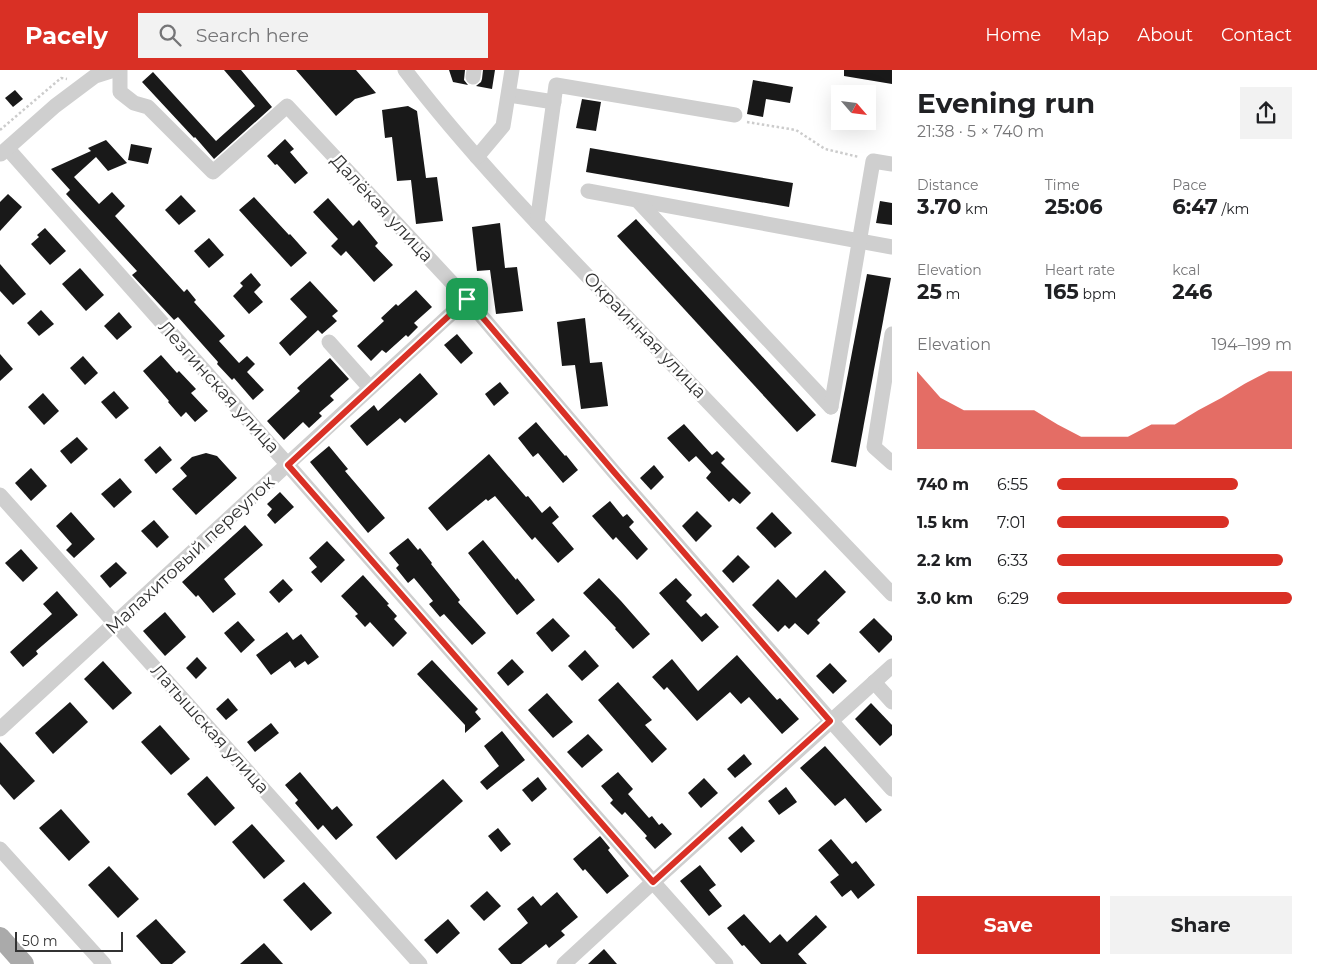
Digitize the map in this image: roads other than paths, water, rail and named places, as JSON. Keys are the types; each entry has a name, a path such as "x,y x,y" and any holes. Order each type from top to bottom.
{"main road":[{"path":"0,937 24,964"}],"street":[{"path":"4,152 55,106 94,76 114,70"},
{"name":"Далёкая улица","path":"120,70 120,92 134,103 148,107 213,172 288,106 467,299 614,472 830,721 892,789"},
{"name":"Окраинная улица","path":"405,70 477,157 537,223 892,594"},
{"path":"477,157 503,126 512,70"},
{"path":"537,223 556,85 735,115"},
{"path":"509,95 554,102"},
{"name":"Лезгинская улица","path":"4,152 288,465 726,964"},
{"path":"638,200 831,407 873,161 892,164"},
{"path":"588,191 892,247"},
{"name":"Малахитовый переулок","path":"0,729 467,299"},
{"path":"892,334 874,447 892,463"},
{"path":"329,342 370,388"},
{"name":"Латышская улица","path":"0,495 420,964"},
{"path":"564,964 892,666"},
{"path":"874,682 892,702"},
{"path":"0,849 104,964"}]}
